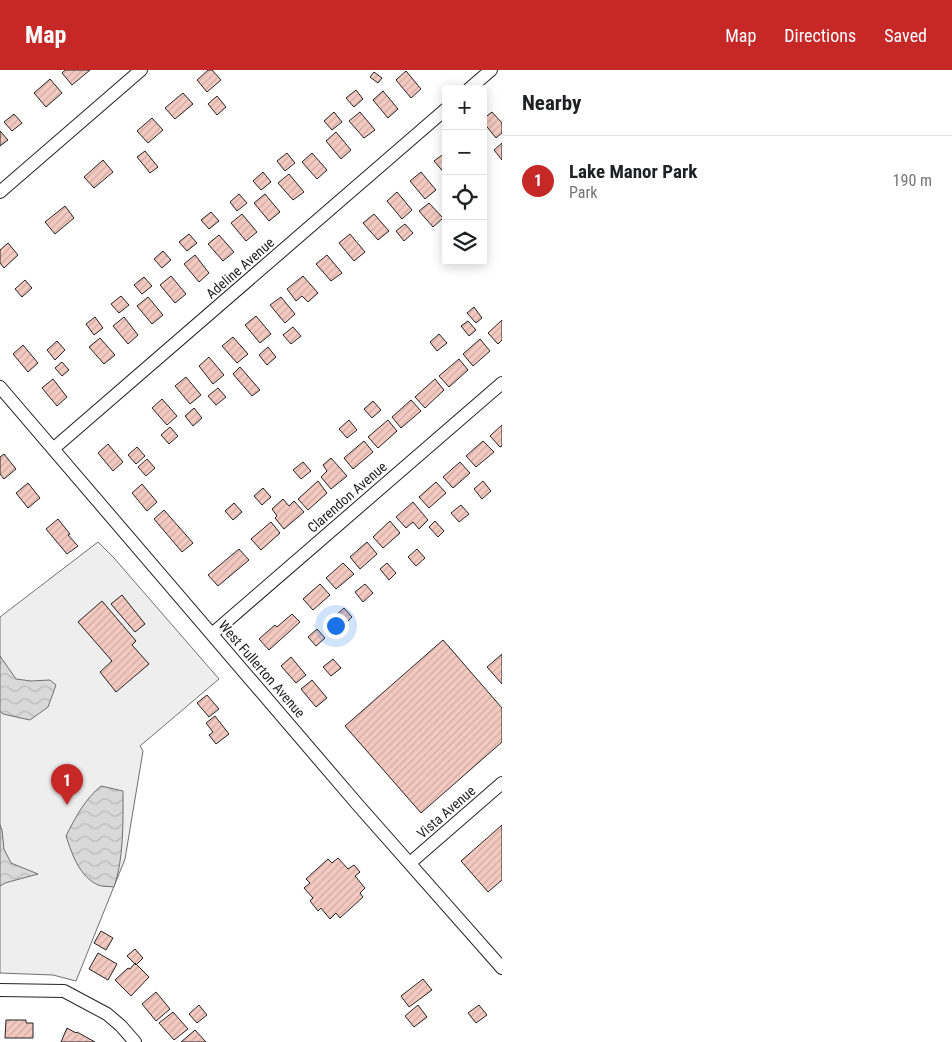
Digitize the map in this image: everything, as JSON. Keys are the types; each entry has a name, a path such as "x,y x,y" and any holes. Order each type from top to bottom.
{"street":[{"path":"0,192 141,70"},
{"path":"473,85 490,70"},
{"name":"Adeline Avenue","path":"53,449 442,112"},
{"name":"Clarendon Avenue","path":"212,634 502,383"},
{"name":"West Fullerton Avenue","path":"0,387 358,805 502,968"},
{"name":"Vista Avenue","path":"410,863 502,783"},
{"path":"0,990 64,991 107,1014 135,1042"}],"shaded area":[{"path":"98,542 219,679 140,746 143,751 125,859 76,981 53,975 0,973 0,617"}],"water":[{"path":"0,656 16,679 31,681 50,680 56,685 48,707 30,720 3,714 0,711"},
{"path":"101,786 123,791 120,864 114,887 98,885 86,876 77,864 66,836 85,803"},
{"path":"0,825 4,849 11,863 38,874 0,886"}],"building":[{"path":"65,70 90,70 72,85 62,73"},
{"path":"208,70 212,70 221,80 207,92 197,80"},
{"path":"406,71 421,89 411,98 396,80"},
{"path":"374,72 382,78 378,83 370,77"},
{"path":"50,79 62,93 46,107 34,93"},
{"path":"356,90 363,99 354,107 346,98"},
{"path":"383,91 398,109 388,118 373,100"},
{"path":"183,93 193,104 175,119 165,108"},
{"path":"217,96 226,107 217,115 208,104"},
{"path":"334,112 342,122 332,130 324,121"},
{"path":"360,112 375,130 364,138 349,121"},
{"path":"492,112 502,123 502,133 496,138 487,127 487,116"},
{"path":"14,114 22,123 12,131 4,122"},
{"path":"152,118 163,130 148,143 137,131"},
{"path":"0,131 8,140 0,146"},
{"path":"336,132 351,150 341,159 326,141"},
{"path":"502,143 502,160 494,150"},
{"path":"145,151 158,167 150,173 137,157"},
{"path":"287,153 295,163 285,171 277,161"},
{"path":"312,153 327,170 317,179 302,162"},
{"path":"442,155 442,170 434,161"},
{"path":"103,160 113,172 94,188 84,177"},
{"path":"263,172 271,182 261,190 253,181"},
{"path":"421,172 436,190 425,199 410,181"},
{"path":"289,174 304,192 293,200 278,183"},
{"path":"397,192 412,210 402,219 387,201"},
{"path":"239,194 247,203 237,211 230,202"},
{"path":"265,194 280,212 269,221 254,203"},
{"path":"429,203 442,219 433,227 419,211"},
{"path":"65,206 74,218 55,234 45,222"},
{"path":"211,212 219,221 209,229 201,220"},
{"path":"242,214 257,232 246,241 231,223"},
{"path":"374,214 389,231 378,240 363,223"},
{"path":"405,224 413,233 404,241 396,231"},
{"path":"189,234 197,243 187,251 179,242"},
{"path":"350,234 365,252 354,261 339,243"},
{"path":"219,235 234,252 223,261 208,244"},
{"path":"8,243 18,255 4,268 0,263 0,250"},
{"path":"163,251 171,260 162,268 154,259"},
{"path":"195,255 209,273 199,282 184,264"},
{"path":"327,255 342,273 331,281 316,264"},
{"path":"171,276 186,294 175,303 160,285"},
{"path":"303,276 318,293 308,302 302,296 296,301 287,289"},
{"path":"144,277 152,286 142,294 134,285"},
{"path":"25,280 32,288 22,297 15,289"},
{"path":"121,296 129,305 119,313 111,304"},
{"path":"148,297 163,315 152,324 137,306"},
{"path":"281,297 295,314 285,323 270,305"},
{"path":"474,307 482,318 476,323 467,313"},
{"path":"256,316 271,334 260,343 245,325"},
{"path":"95,317 103,328 94,335 86,324"},
{"path":"124,317 138,335 128,344 113,326"},
{"path":"502,320 502,340 498,344 488,333"},
{"path":"468,321 476,330 469,336 461,326"},
{"path":"293,327 301,336 291,344 283,335"},
{"path":"439,334 447,343 437,351 430,342"},
{"path":"233,337 248,354 237,363 222,346"},
{"path":"100,338 115,355 104,364 89,347"},
{"path":"480,339 490,351 473,366 463,354"},
{"path":"57,341 65,350 55,360 47,350"},
{"path":"23,345 38,363 28,372 13,354"},
{"path":"268,347 276,357 267,365 259,355"},
{"path":"209,357 224,375 213,384 199,366"},
{"path":"459,359 468,370 449,387 439,376"},
{"path":"62,362 69,370 62,376 55,368"},
{"path":"240,367 260,390 252,396 233,374"},
{"path":"186,377 201,395 190,404 175,386"},
{"path":"53,379 67,397 57,406 42,388"},
{"path":"435,379 444,390 425,408 415,397"},
{"path":"218,388 226,397 216,405 208,396"},
{"path":"162,399 177,416 167,425 152,408"},
{"path":"411,400 421,411 401,428 392,417"},
{"path":"373,401 381,410 372,418 364,409"},
{"path":"194,408 202,418 193,426 185,416"},
{"path":"349,420 357,430 347,438 339,429"},
{"path":"388,420 397,431 378,448 368,437"},
{"path":"502,425 502,446 500,447 490,436"},
{"path":"170,427 178,436 169,444 161,435"},
{"path":"364,441 373,452 353,469 344,458"},
{"path":"483,441 494,452 476,467 466,456"},
{"path":"108,444 123,462 113,471 98,453"},
{"path":"137,447 145,456 136,464 128,455"},
{"path":"4,454 16,469 4,479 0,474 0,457"},
{"path":"331,458 347,476 331,489 321,477 327,471 323,465"},
{"path":"147,459 155,468 146,476 138,467"},
{"path":"303,462 311,471 301,479 293,470"},
{"path":"460,462 470,473 453,488 443,477"},
{"path":"318,481 327,493 308,510 298,499"},
{"path":"483,481 491,491 482,499 474,489"},
{"path":"436,482 446,493 429,508 419,497"},
{"path":"28,483 40,498 28,508 16,493"},
{"path":"142,484 157,502 147,511 132,493"},
{"path":"263,488 271,497 262,505 254,496"},
{"path":"283,499 289,506 294,501 304,512 284,529 275,518 277,516 272,509"},
{"path":"413,502 428,520 419,529 413,522 406,528 396,517"},
{"path":"234,503 242,512 233,520 225,511"},
{"path":"461,505 469,514 459,522 451,513"},
{"path":"164,510 193,543 182,552 154,519"},
{"path":"58,519 78,546 67,554 46,529"},
{"path":"390,521 400,533 383,548 373,537"},
{"path":"435,521 444,531 438,537 429,527"},
{"path":"271,522 280,533 261,550 251,539"},
{"path":"367,542 377,554 360,569 350,557"},
{"path":"239,549 249,560 218,586 208,575"},
{"path":"417,549 425,558 416,566 408,557"},
{"path":"343,563 354,574 336,589 326,578"},
{"path":"387,563 396,573 389,580 380,569"},
{"path":"320,584 330,595 313,610 303,599"},
{"path":"365,584 373,593 363,602 355,592"},
{"path":"122,595 145,624 135,632 111,604"},
{"path":"102,601 136,641 132,645 149,664 116,692 100,672 112,661 78,622"},
{"path":"344,608 352,617 343,626 335,616"},
{"path":"292,614 300,622 269,650 259,639"},
{"path":"317,629 325,638 316,646 308,637"},
{"path":"443,640 502,708 502,742 421,813 345,726"},
{"path":"502,654 502,684 487,667"},
{"path":"291,657 306,675 296,683 281,666"},
{"path":"333,659 341,668 331,676 323,667"},
{"path":"312,680 327,698 316,707 301,689"},
{"path":"207,695 219,709 209,717 197,703"},
{"path":"215,716 229,734 216,744 209,735 213,732 206,723"},
{"path":"502,825 502,880 488,892 461,861"},
{"path":"338,858 348,869 354,865 360,872 355,876 365,888 360,893 363,897 340,918 336,913 330,919 321,908 318,911 310,901 313,898 304,888 310,883 306,879 328,859 332,863"},
{"path":"101,931 113,938 106,950 94,943"},
{"path":"135,949 143,958 136,965 127,956"},
{"path":"98,953 117,964 108,980 89,969"},
{"path":"135,963 149,977 131,996 115,980"},
{"path":"423,979 432,990 409,1007 401,996"},
{"path":"156,992 170,1009 156,1021 142,1004"},
{"path":"199,1005 207,1015 197,1023 189,1014"},
{"path":"418,1005 427,1017 414,1027 405,1016"},
{"path":"479,1005 487,1015 476,1023 468,1013"},
{"path":"173,1012 188,1029 174,1040 159,1023"},
{"path":"6,1020 26,1020 26,1023 33,1023 33,1038 5,1038"},
{"path":"67,1028 77,1032 95,1042 61,1042"},
{"path":"195,1030 206,1042 181,1042"}],"place":[{"name":"Lake Manor Park","path":"67,805"}]}
